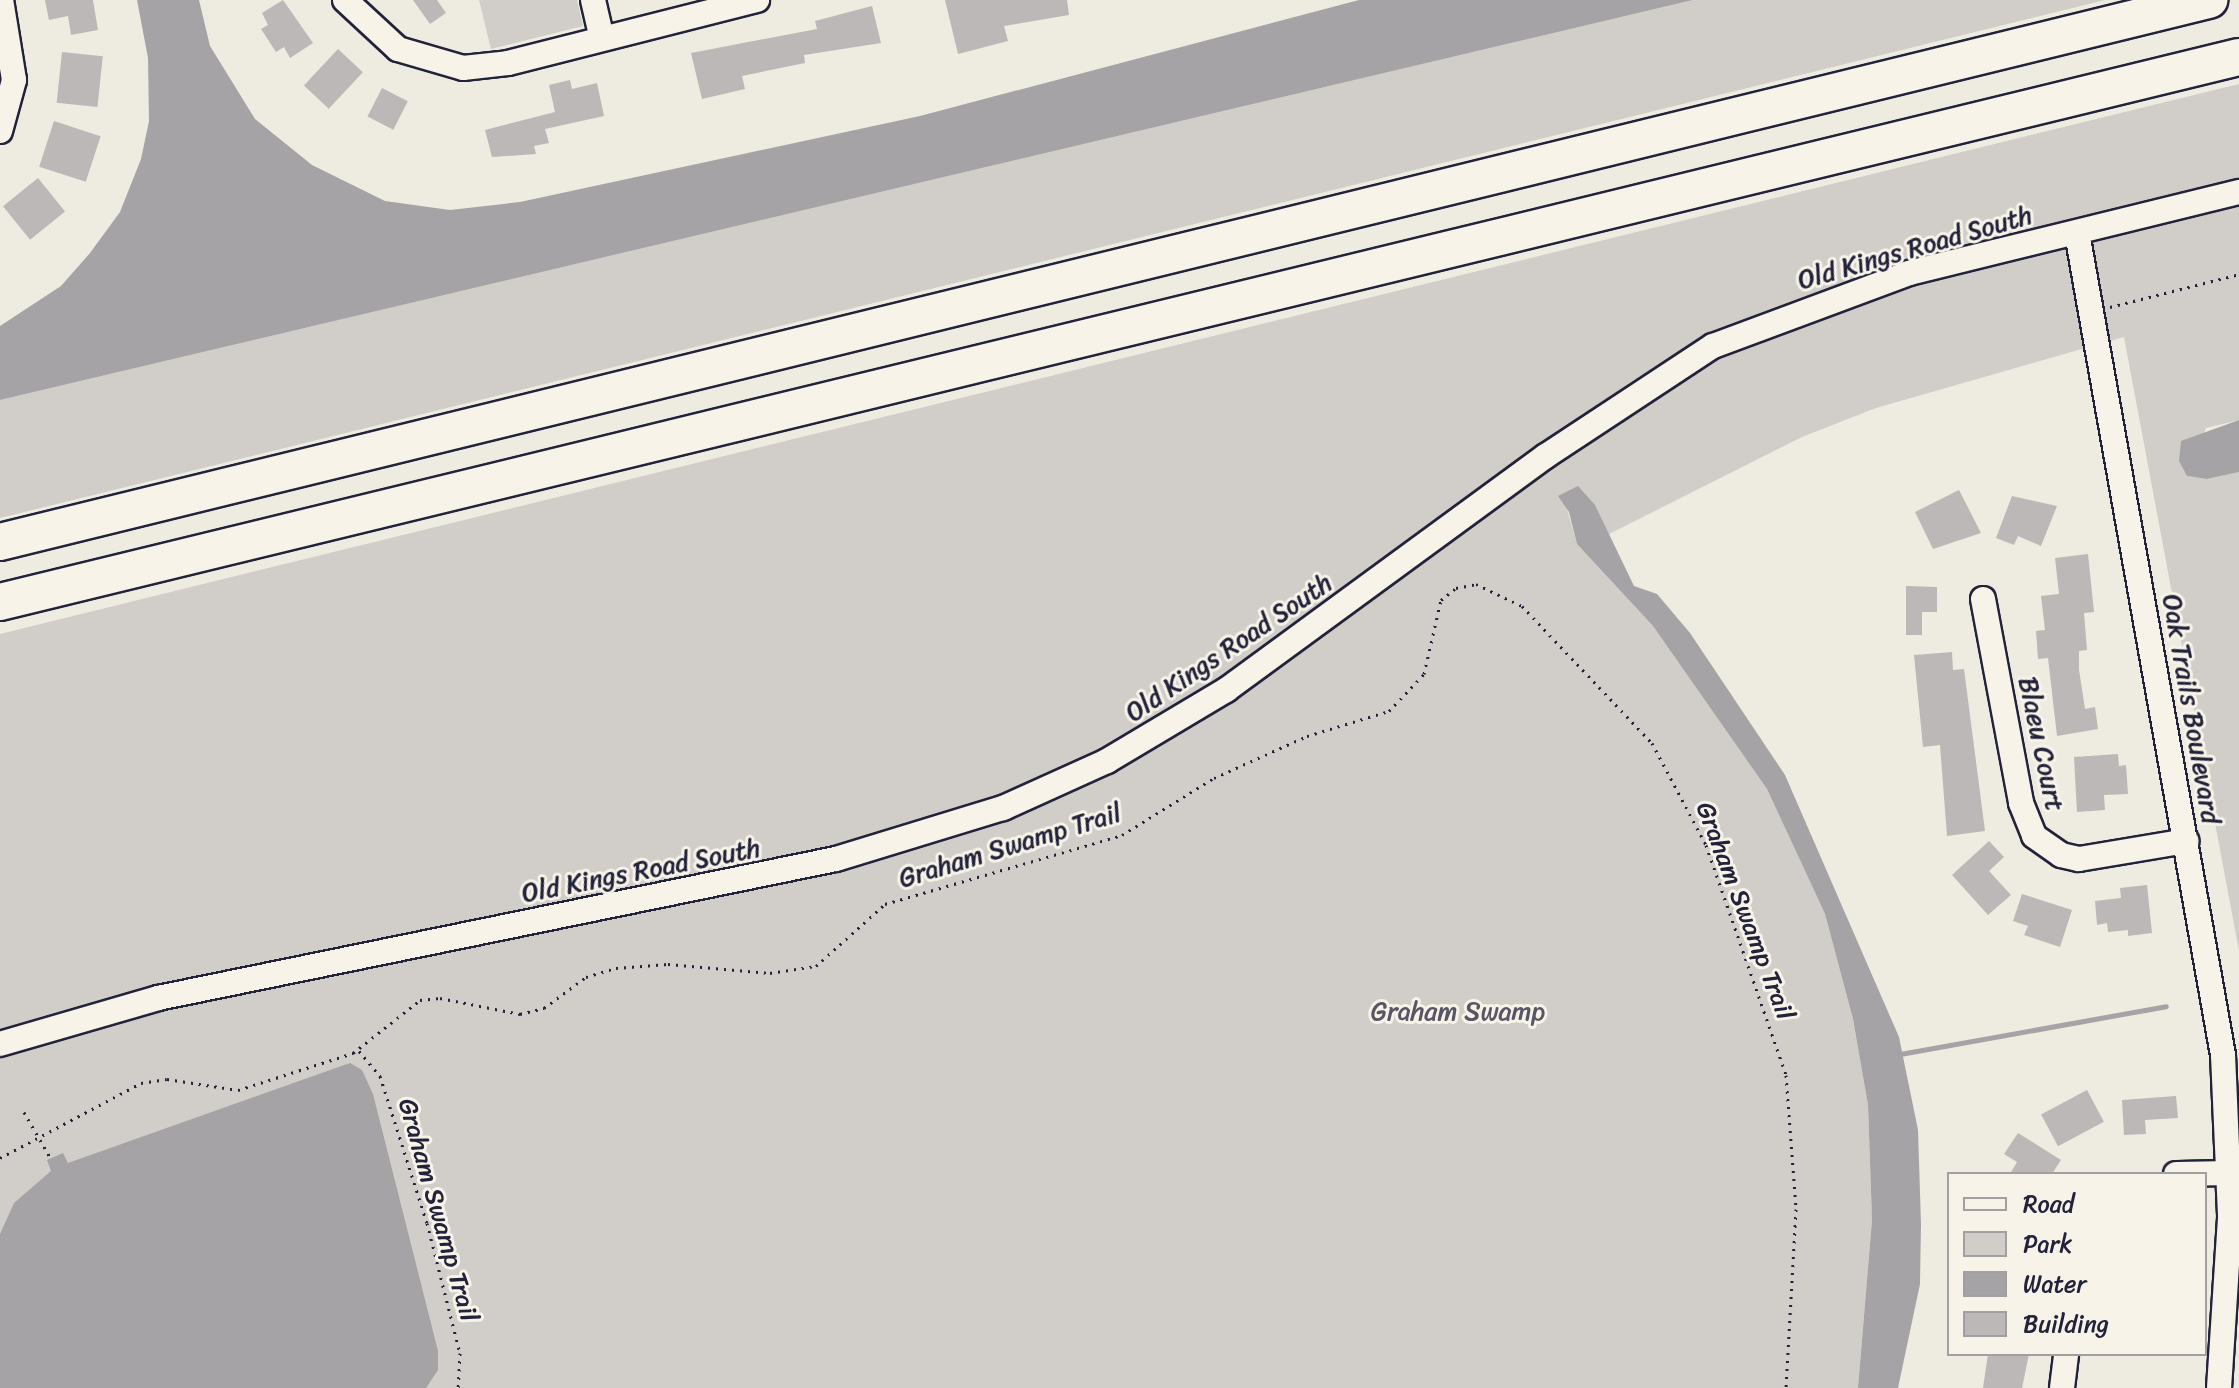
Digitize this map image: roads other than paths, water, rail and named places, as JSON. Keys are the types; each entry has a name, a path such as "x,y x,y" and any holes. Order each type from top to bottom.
{"highway":[{"path":"0,542 2209,0"},
{"path":"0,602 2239,57"}],"street":[{"path":"0,131 14,80 1,0"},
{"path":"345,0 388,43 451,67 497,65 757,0"},
{"path":"593,0 602,38"},
{"name":"Old Kings Road South","path":"0,1044 158,998 847,856 1003,808 1107,761 1193,712 1546,456 1713,346 1909,273 2239,192"},
{"name":"Oak Trails Boulevard","path":"2077,233 2223,1055 2230,1173 2219,1388"},
{"name":"Blaeu Court","path":"1983,599 2021,803 2034,836 2079,859 2186,841"},
{"path":"2207,1173 2230,1173"},
{"path":"2062,1388 2066,1356"}],"water":[{"path":"137,0 199,0 210,46 255,119 312,165 385,201 450,210 520,202 920,116 1359,0 1693,0 0,400 0,326 61,286 90,253 120,212 141,159 149,121 148,58"},
{"path":"2239,420 2239,472 2207,479 2187,476 2179,461 2181,441"},
{"path":"1578,486 1595,505 1634,586 1657,594 1690,633 1785,775 1899,1037 1918,1130 1921,1224 1920,1284 1898,1388 1858,1388 1872,1220 1868,1105 1853,1019 1825,914 1767,789 1653,626 1577,544 1569,512 1558,496"},
{"path":"350,1063 362,1070 373,1094 438,1351 438,1370 426,1388 0,1388 0,1234 14,1203 51,1171 47,1160 63,1153 68,1163"}],"waterway":[{"path":"1900,1054 2166,1006"}],"park label":[{"name":"Graham Swamp","path":"1458,1012"}]}
